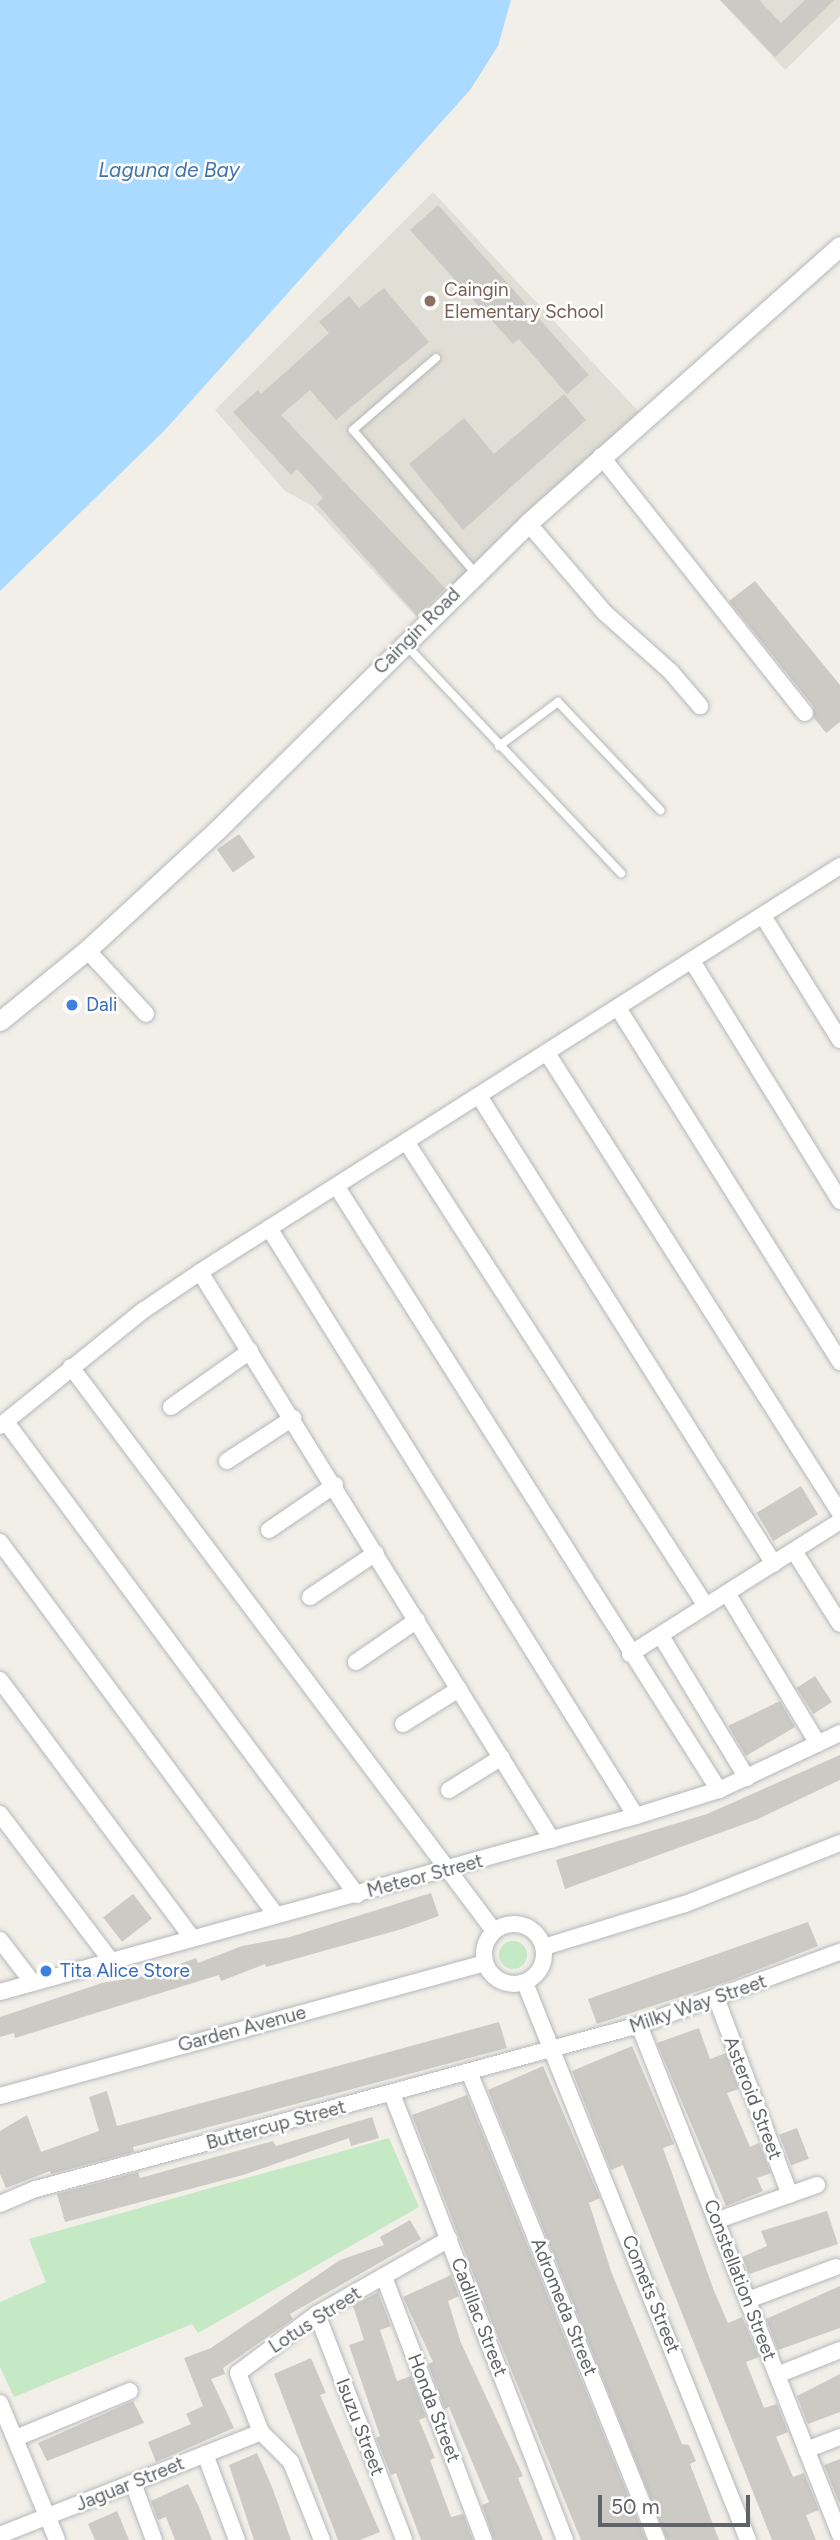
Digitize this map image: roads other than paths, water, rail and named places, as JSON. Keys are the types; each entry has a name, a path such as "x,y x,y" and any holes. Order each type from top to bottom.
{"street":[{"name":"Caingin Road","path":"0,1021 87,950 217,830 528,523 840,246"},
{"path":"601,456 805,713"},
{"path":"528,523 605,613 671,672 700,706"},
{"path":"357,1895 3,1424 71,1367 200,1272 763,916 838,872"},
{"path":"763,916 840,1040"},
{"path":"87,950 146,1014"},
{"path":"692,961 840,1201"},
{"path":"618,1008 840,1362"},
{"path":"547,1053 840,1513"},
{"path":"479,1097 774,1564"},
{"path":"407,1143 706,1606"},
{"path":"337,1187 630,1654 719,1790"},
{"path":"270,1228 636,1816"},
{"path":"200,1272 335,1485 552,1840"},
{"path":"171,1407 250,1351"},
{"path":"71,1367 494,1931"},
{"path":"227,1461 293,1418"},
{"path":"269,1531 335,1485"},
{"path":"630,1654 840,1521"},
{"path":"0,1542 276,1915"},
{"path":"794,1551 840,1624"},
{"path":"310,1597 376,1553"},
{"path":"727,1593 818,1744"},
{"path":"356,1662 417,1620"},
{"path":"661,1636 747,1778"},
{"path":"0,1680 192,1938"},
{"path":"403,1724 459,1689"},
{"name":"Meteor Street","path":"0,1992 276,1915 451,1871 636,1816 719,1790 840,1733"},
{"path":"449,1790 502,1757"},
{"path":"0,1814 111,1961"},
{"path":"544,1947 685,1905 840,1843"},
{"path":"505,1925 529,1927 544,1947 537,1975 525,1983 505,1983 485,1964 485,1946 494,1931 505,1925"},
{"path":"0,1940 33,1983"},
{"name":"Milky Way Street","path":"554,2049 717,2000 840,1952"},
{"name":"Garden Avenue","path":"0,2096 485,1964"},
{"name":"Comets Street","path":"525,1983 554,2049 748,2540"},
{"name":"Asteroid Street","path":"717,2000 790,2195"},
{"name":"Constellation Street","path":"639,2025 718,2220 806,2450 837,2516 840,2535"},
{"name":"Buttercup Street","path":"0,2204 36,2189 470,2074 554,2049"},
{"name":"Adromeda Street","path":"470,2074 657,2540"},
{"name":"Cadillac Street","path":"392,2094 565,2540"},
{"path":"718,2220 817,2185"},
{"name":"Lotus Street","path":"261,2432 238,2373 317,2314 449,2239"},
{"path":"748,2300 836,2267"},
{"name":"Honda Street","path":"384,2277 484,2540"},
{"name":"Isuzu Street","path":"317,2314 404,2540"},
{"path":"777,2375 840,2350"},
{"path":"16,2438 130,2391"},
{"path":"0,2403 57,2540"},
{"path":"261,2432 290,2462 322,2540"},
{"name":"Jaguar Street","path":"0,2535 261,2432"},
{"path":"806,2450 840,2437"},
{"path":"205,2454 237,2540"},
{"path":"133,2483 154,2540"}],"lane":[{"path":"436,358 353,429 475,573"},
{"path":"405,644 621,873"},
{"path":"499,746 558,702 660,810"}],"water":[{"name":"Laguna de Bay","path":"0,0 511,0 498,46 470,90 164,431 0,591"}],"place":[{"name":"Caingin Elementary School","path":"430,301"},
{"name":"Dali","path":"72,1005"},
{"name":"Tita Alice Store","path":"46,1971"}]}
